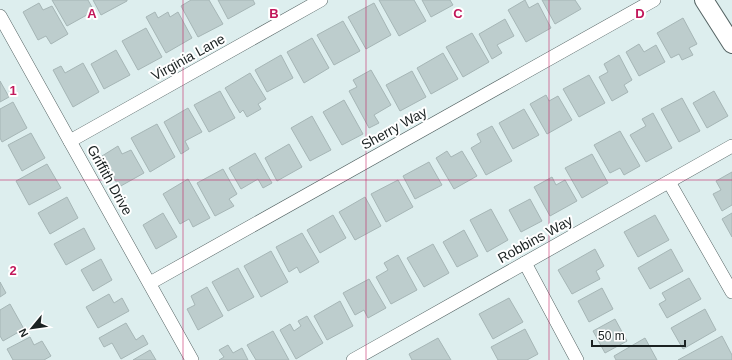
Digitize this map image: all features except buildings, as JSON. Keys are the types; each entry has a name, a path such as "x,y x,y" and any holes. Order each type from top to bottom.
{"main road":[{"path":"704,0 732,44"}],"street":[{"name":"Virginia Lane","path":"70,141 321,0"},
{"name":"Sherry Way","path":"150,283 654,0"},
{"name":"Griffith Drive","path":"0,16 192,360"},
{"name":"Robbins Way","path":"353,360 375,354 525,263 732,146"},
{"path":"669,182 732,292"},
{"path":"525,263 577,360"}]}
